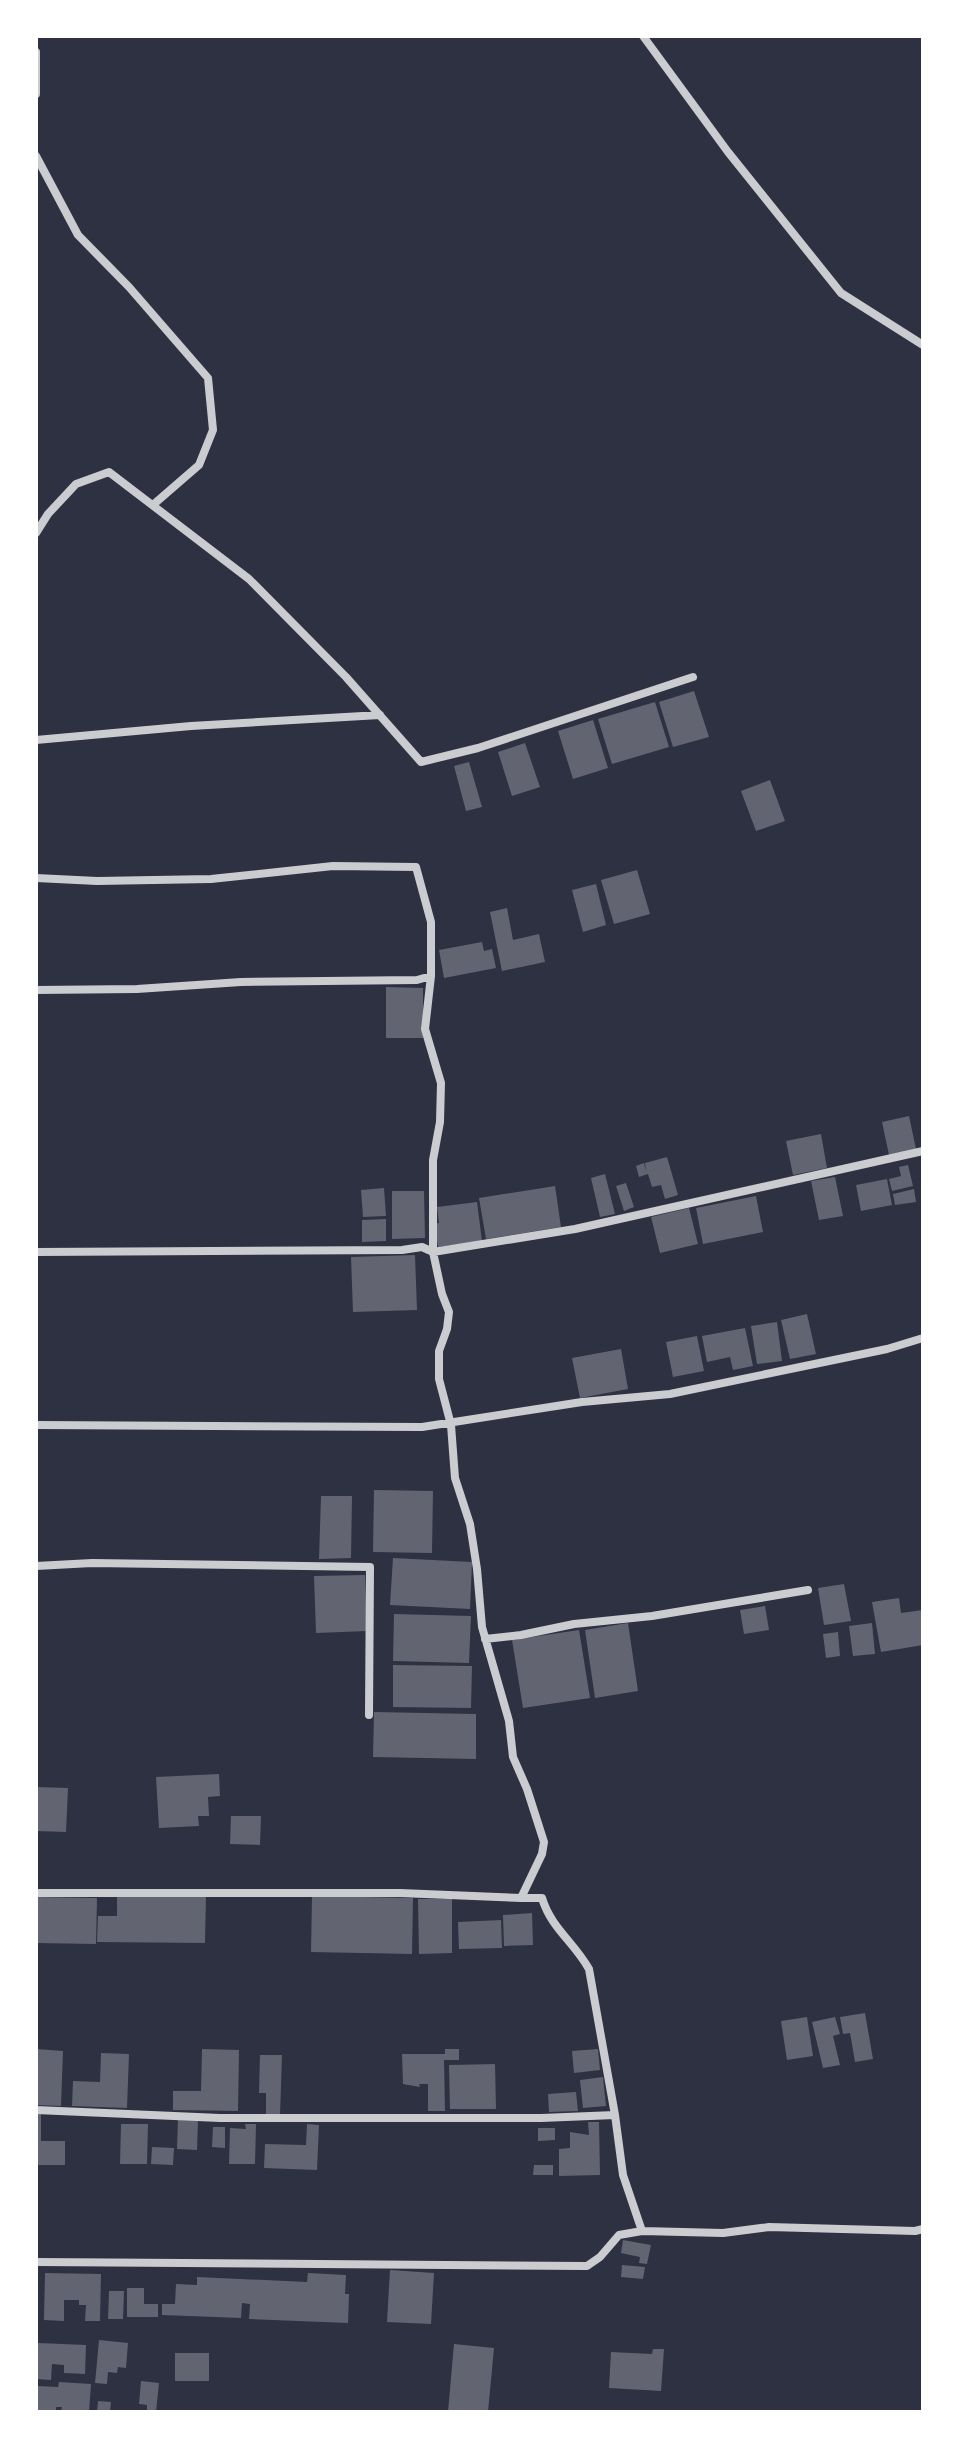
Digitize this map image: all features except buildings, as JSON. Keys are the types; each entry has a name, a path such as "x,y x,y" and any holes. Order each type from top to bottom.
{"street":[{"path":"643,36 728,152 841,293 923,345"},
{"path":"36,52 36,94"},
{"path":"36,156 78,235 129,287 208,378 213,430 199,465 154,504"},
{"path":"36,533 48,514 76,484 109,472 249,579 346,677 421,762 478,748 693,677"},
{"path":"36,740 191,726 380,715"},
{"path":"36,878 97,881 211,879 333,866 416,867 431,922 431,976 425,1029 441,1083 440,1122 433,1160 433,1252 449,1312 439,1351 439,1379 451,1425 455,1478 470,1524 485,1639 509,1721 513,1757 544,1842 542,1854 521,1898"},
{"path":"36,990 402,980 431,976"},
{"path":"36,1252 402,1250 422,1247 433,1252 575,1229 923,1151"},
{"path":"36,1425 451,1425 582,1402 670,1394 887,1349 923,1338"},
{"path":"36,1566 92,1563 370,1567 369,1715"},
{"path":"485,1639 808,1590"},
{"path":"36,1893 369,1893 542,1898 548,1916 589,1969 623,2175 642,2231"},
{"path":"36,2110 220,2118 481,2119 615,2115"},
{"path":"36,2262 587,2266 600,2257 619,2235 642,2231 723,2233 769,2227 857,2232 923,2229"}]}
